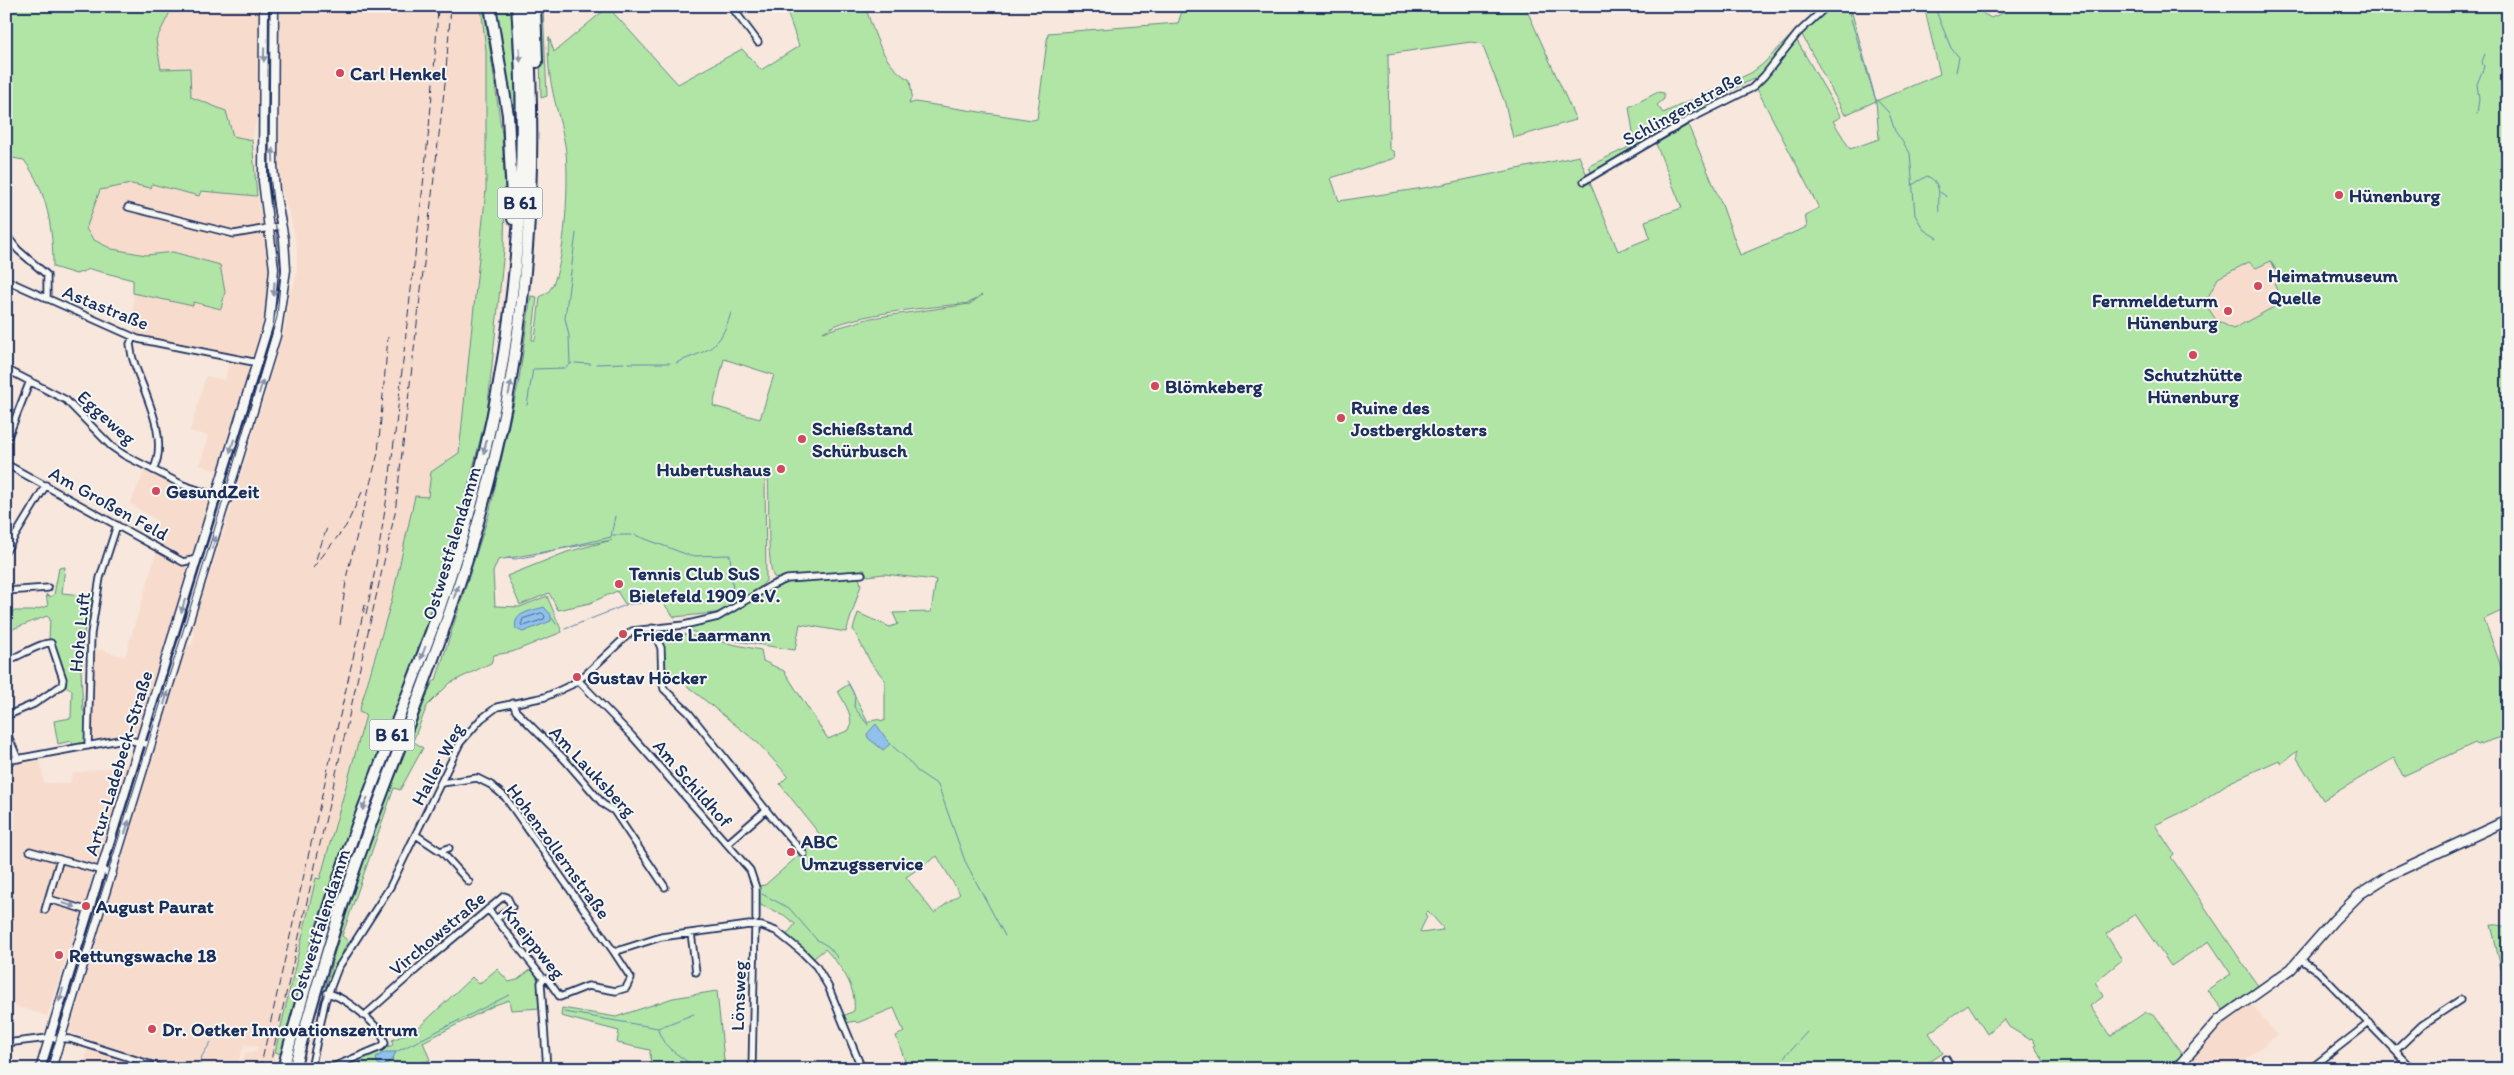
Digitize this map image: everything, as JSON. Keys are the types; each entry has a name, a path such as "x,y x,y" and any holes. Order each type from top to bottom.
{"highway":[{"name":"B 61","path":"490,6 510,137 513,246 496,399"},
{"name":"Ostwestfalendamm","path":"283,1069 300,1003 338,881 453,567 470,508 496,399 510,318 521,183 522,101 517,6"},
{"name":"Ostwestfalendamm","path":"294,1069 316,986 349,883 442,634 481,514 512,378 526,279 532,182 531,62 526,6"},
{"path":"532,182 536,154 538,107 535,6"}],"main road":[{"path":"2176,1069 2219,1020 2270,986 2300,959 2348,905 2377,883 2508,820"}],"street":[{"name":"Artur-Ladebeck-Straße","path":"40,1069 269,323 274,288 274,258 263,166 264,6"},
{"name":"Artur-Ladebeck-Straße","path":"51,1069 228,500 281,317 286,270 275,191 273,151 274,6"},
{"path":"731,6 758,42"},
{"name":"Schlingenstraße","path":"1584,181 1688,120 1752,88 1764,76 1798,33 1827,6"},
{"path":"128,207 234,234 281,226"},
{"path":"6,235 18,250 47,275 47,299"},
{"name":"Astastraße","path":"6,280 133,337 258,363"},
{"path":"133,337 131,348 135,366 159,434 156,463 153,470"},
{"name":"Eggeweg","path":"6,369 66,400 117,451 183,485 216,497"},
{"path":"6,442 30,381"},
{"name":"Am Großen Feld","path":"6,464 181,561 188,563 197,559"},
{"path":"6,551 46,485"},
{"path":"216,497 228,500"},
{"name":"Hohe Luft","path":"88,746 89,665 93,616 106,552 116,525"},
{"name":"Haller Weg","path":"311,1069 327,994 343,958 383,900 460,744 476,724 492,710 513,703 546,697 578,680 630,632 684,625 718,617 770,586 787,579 862,574"},
{"path":"6,591 48,588"},
{"path":"652,628 661,648 664,689 689,713 766,810 804,854"},
{"path":"6,661 30,652 45,643 51,643 63,679 62,685 52,693 34,704 6,716"},
{"name":"Am Schildhof","path":"578,680 632,736 753,876 756,893 756,922"},
{"name":"Am Lauksberg","path":"513,703 516,711 565,760 603,804 614,811 664,887"},
{"path":"6,731 18,759"},
{"path":"6,761 124,739 151,745"},
{"name":"Hohenzollernstraße","path":"442,783 477,778 491,785 505,797 631,978 626,988 612,991"},
{"path":"727,844 766,810"},
{"path":"416,835 442,852 469,882"},
{"path":"442,852 449,848"},
{"path":"30,851 112,874"},
{"path":"45,910 60,859"},
{"name":"Virchowstraße","path":"364,1016 504,896 508,898 512,907 496,920"},
{"path":"48,899 89,911"},
{"name":"Kneippweg","path":"488,909 560,997 588,986 612,991"},
{"path":"614,952 654,939 756,922 779,933 801,951 820,971 862,1069"},
{"name":"Lönsweg","path":"752,1069 756,922"},
{"path":"691,933 696,972"},
{"path":"2300,959 2319,972 2413,1069"},
{"path":"543,978 541,983 547,1069"},
{"path":"327,994 339,998 364,1016 382,1034 384,1045 328,1069"},
{"path":"2396,1050 2422,1025 2460,1000"},
{"path":"2310,1069 2369,1023"},
{"path":"6,1043 62,1038 165,1069"},
{"path":"1946,1059 1952,1069"},
{"path":"2184,1059 2191,1069"}],"shaded area":[{"path":"173,6 259,6 258,112 252,140 233,137 225,111 191,97 161,69 156,40"},
{"path":"280,6 481,6 486,51 487,128 486,189 480,253 459,453 432,472 428,498 415,497 392,599 359,712 366,714 320,879 316,878 271,1069 238,1069 246,1052 257,1052 258,1047 245,1044 235,1069 179,1069 117,1050 74,1034 70,1029 186,647 192,645 195,635 192,628 230,512 285,327 290,289 294,287 297,269 297,247 291,219 279,182"},
{"path":"131,184 150,188 152,184 199,196 201,190 257,196 268,247 270,286 262,328 254,355 249,357 134,333 133,293 193,306 193,302 173,252 146,255 112,249 94,240 86,229 100,190"},
{"path":"2271,260 2282,281 2284,302 2233,329 2216,320 2205,303 2218,279 2249,262"},
{"path":"229,360 246,364 251,369 220,472 200,465 208,436 190,431 206,376 225,380"},
{"path":"145,470 205,498 209,502 139,730 135,733 96,740 92,736 95,648 125,657 159,544 151,539 158,521 130,504"},
{"path":"40,760 44,783 70,783 73,773 129,765 100,858 97,862 90,864 89,871 94,881 84,912 80,911 81,915 47,1016 6,1003 6,766"},
{"path":"2252,1004 2277,1035 2234,1069 2193,1069 2187,1061 2206,1040 2229,1019"},
{"path":"88,1049 148,1068 148,1069 82,1069"}],"green space":[{"path":"6,6 173,6 156,40 161,69 190,68 191,97 226,111 233,136 252,140 257,196 201,191 199,196 152,184 151,188 131,184 100,190 86,229 94,240 112,249 146,255 173,252 220,265 225,292 221,309 193,302 193,306 133,293 133,280 90,269 76,274 53,267 50,225 39,185 24,160 6,157"},
{"path":"481,6 484,6 502,135 505,192 504,250 487,413 451,554 418,649 341,852 305,959 281,1054 275,1052 316,878 320,879 366,715 359,712 392,599 415,496 428,497 431,472 459,453 486,189 486,51"},
{"path":"493,6 511,6 515,88 515,167"},
{"path":"539,6 543,8 547,96 541,98"},
{"path":"785,6 865,6 876,38 886,57 900,74 910,80 912,96 909,104 915,102 1032,120 1037,119 1048,33 1178,23 1184,6 1525,6 1576,120 1513,138 1505,103 1482,44 1471,42 1388,54 1389,149 1394,152 1395,158 1331,178 1339,201 1430,187 1579,156 1618,251 1650,238 1645,221 1682,208 1656,144 1688,125 1722,205 1740,255 1807,227 1805,215 1819,208 1757,89 1796,39 1841,117 1833,121 1850,149 1879,139 1876,101 1940,74 1924,6 1977,6 1979,11 1991,18 2018,6 2508,6 2508,608 2484,619 2508,686 2508,735 2477,745 2475,743 2403,776 2394,758 2323,800 2297,758 2297,751 2281,764 2279,760 2228,783 2195,806 2155,825 2174,854 2171,857 2258,986 2223,1010 2207,990 2231,974 2209,941 2171,966 2135,914 2106,934 2122,960 2095,982 2104,996 2090,1006 2110,1036 2146,1012 2154,1014 2182,1054 2170,1069 2112,1069 2108,1064 2098,1069 2049,1069 2034,1046 2036,1045 2032,1038 2029,1039 2009,1027 2004,1019 1987,1034 1968,1004 1929,1033 1943,1053 1919,1069 908,1069 896,1036 904,1032 894,1008 857,1023 855,1021 846,1023 843,1016 854,1011 853,994 847,977 837,962 825,949 813,959 786,936 795,924 784,915 758,904 758,886 765,885 821,836 780,784 788,776 758,743 666,669 664,648 658,635 659,631 678,633 761,650 763,661 784,671 828,739 849,730 850,715 838,691 849,684 868,723 874,719 885,721 885,680 871,663 853,629 858,613 890,627 898,624 893,613 931,612 936,580 884,574 867,576 865,571 778,579 774,577 769,545 768,475 765,473 766,581 751,596 729,609 715,613 674,617 660,599 625,604 617,591 590,603 558,610 549,593 520,605 507,576 567,552 612,540 498,560 493,572 495,606 520,607 547,596 562,632 512,652 494,655 491,663 450,683 427,706 413,741 423,748 400,790 394,788 342,936 348,941 325,989 361,869 395,776 432,683 436,680 489,514 519,380 531,296 537,297 532,340 535,340 540,297 549,291 555,280 559,263 563,243 567,176 565,145 550,79 549,37 554,52 608,7 678,84 742,49 761,70 799,46","holes":["2271,261 2281,280 2274,284 2283,302 2233,329 2216,320 2205,303 2218,278 2249,262 2256,268","982,295 970,304 871,318 823,332 836,325 872,315 969,303","724,359 774,375 760,419 713,406","937,856 960,894 934,913 906,877","1428,911 1443,928 1442,930 1422,933 1420,931 1427,917 1425,914"]},
{"path":"1831,6 1850,6 1876,101 1845,115 1801,33"},
{"path":"1807,19 1757,80 1753,79 1708,103 1709,107 1592,174 1589,166 1635,144 1629,107 1658,92 1664,93 1664,99 1657,105 1663,113 1751,73 1763,64"},
{"path":"65,567 62,593 92,596 89,625 85,625 81,670 83,711 87,711 87,733 85,733 85,744 74,746 71,741 58,744 54,721 71,718 72,690 63,685 56,648 49,640 50,619 47,616 10,630 6,611 31,611 48,606 46,594 49,597 54,595 59,568"},
{"path":"859,577 861,585 846,632 800,624 795,650 709,637 688,630 691,626 731,613 771,588 787,582"},
{"path":"2491,924 2508,927 2508,1009 2501,983 2504,982"},
{"path":"533,968 540,986 541,1008 511,1010 509,1000 495,1005 423,1042 430,1060 405,1069 363,1069 359,1059 393,1045 392,1040 415,1031 472,977 479,984 497,969 509,982 517,980"},
{"path":"717,991 725,1069 651,1069 650,1050 617,1043 619,1031 561,1016 562,1008 616,1017 673,998"},
{"path":"324,992 309,1061 319,1012"}],"water":[{"path":"544,607 551,615 551,621 523,632 516,629 517,619 520,616 529,611"},
{"path":"876,724 890,744 883,750 868,738 867,734"},
{"path":"386,1052 396,1052 392,1060 382,1067 377,1063 376,1057"}],"waterway":[{"path":"1847,6 1875,98 1889,113 1895,131 1910,153 1915,215 1924,230 1937,238"},
{"path":"1934,6 1951,48 1959,57 1956,72"},
{"path":"2503,31 2508,20"},
{"path":"2477,114 2479,99 2477,84 2484,67 2482,62 2485,54"},
{"path":"1912,185 1927,176 1932,179 1938,187 1939,212"},
{"path":"1940,192 1947,197"},
{"path":"570,364 569,336 565,318 576,233"},
{"path":"676,363 712,347 722,335 731,313"},
{"path":"527,405 533,369 565,368 572,363"},
{"path":"575,363 591,364"},
{"path":"596,364 624,363"},
{"path":"628,363 670,363"},
{"path":"538,554 611,537 615,516"},
{"path":"613,535 632,535"},
{"path":"635,535 691,556 730,555 733,592"},
{"path":"507,558 515,559 536,555"},
{"path":"630,604 661,601"},
{"path":"565,629 626,605"},
{"path":"552,618 556,624"},
{"path":"847,681 855,696 854,707 868,725"},
{"path":"889,743 917,771 938,785 965,861 1005,936"},
{"path":"762,894 789,908 816,939 829,947 838,958"},
{"path":"396,1052 509,995"},
{"path":"564,1012 658,1028 694,1014"},
{"path":"658,1029 660,1036 668,1047 695,1069"},
{"path":"1784,1057 1807,1032"},
{"path":"199,1068 202,1056 211,1042"},
{"path":"1773,1069 1778,1063"},
{"path":"1757,1069 1758,1064"}],"tram line":[{"path":"47,1069 211,541 277,317 281,272 269,166 270,6"}],"railway":[{"path":"366,614 380,540 396,427 426,161 438,6"},
{"path":"269,1069 395,513 445,83 451,6"},
{"path":"340,625 347,574 378,453 388,337"},
{"path":"313,568 346,526 364,488"},
{"path":"316,559 328,525"},
{"path":"260,1069 365,605"}],"place":[{"name":"Carl Henkel","path":"340,73"},
{"name":"Hünenburg","path":"2339,195"},
{"name":"Heimatmuseum Quelle","path":"2258,286"},
{"name":"Fernmeldeturm Hünenburg","path":"2228,311"},
{"name":"Schutzhütte Hünenburg","path":"2193,355"},
{"name":"Blömkeberg","path":"1155,386"},
{"name":"Ruine des Jostbergklosters","path":"1341,418"},
{"name":"Schießstand Schürbusch","path":"802,439"},
{"name":"Hubertushaus","path":"781,469"},
{"name":"GesundZeit","path":"156,491"},
{"name":"Tennis Club SuS Bielefeld 1909 e.V.","path":"619,584"},
{"name":"Friede Laarmann","path":"623,634"},
{"name":"Gustav Höcker","path":"577,677"},
{"name":"ABC Umzugsservice","path":"791,852"},
{"name":"August Paurat","path":"86,906"},
{"name":"Rettungswache 18","path":"59,955"},
{"name":"Dr. Oetker Innovationszentrum","path":"152,1029"}]}
